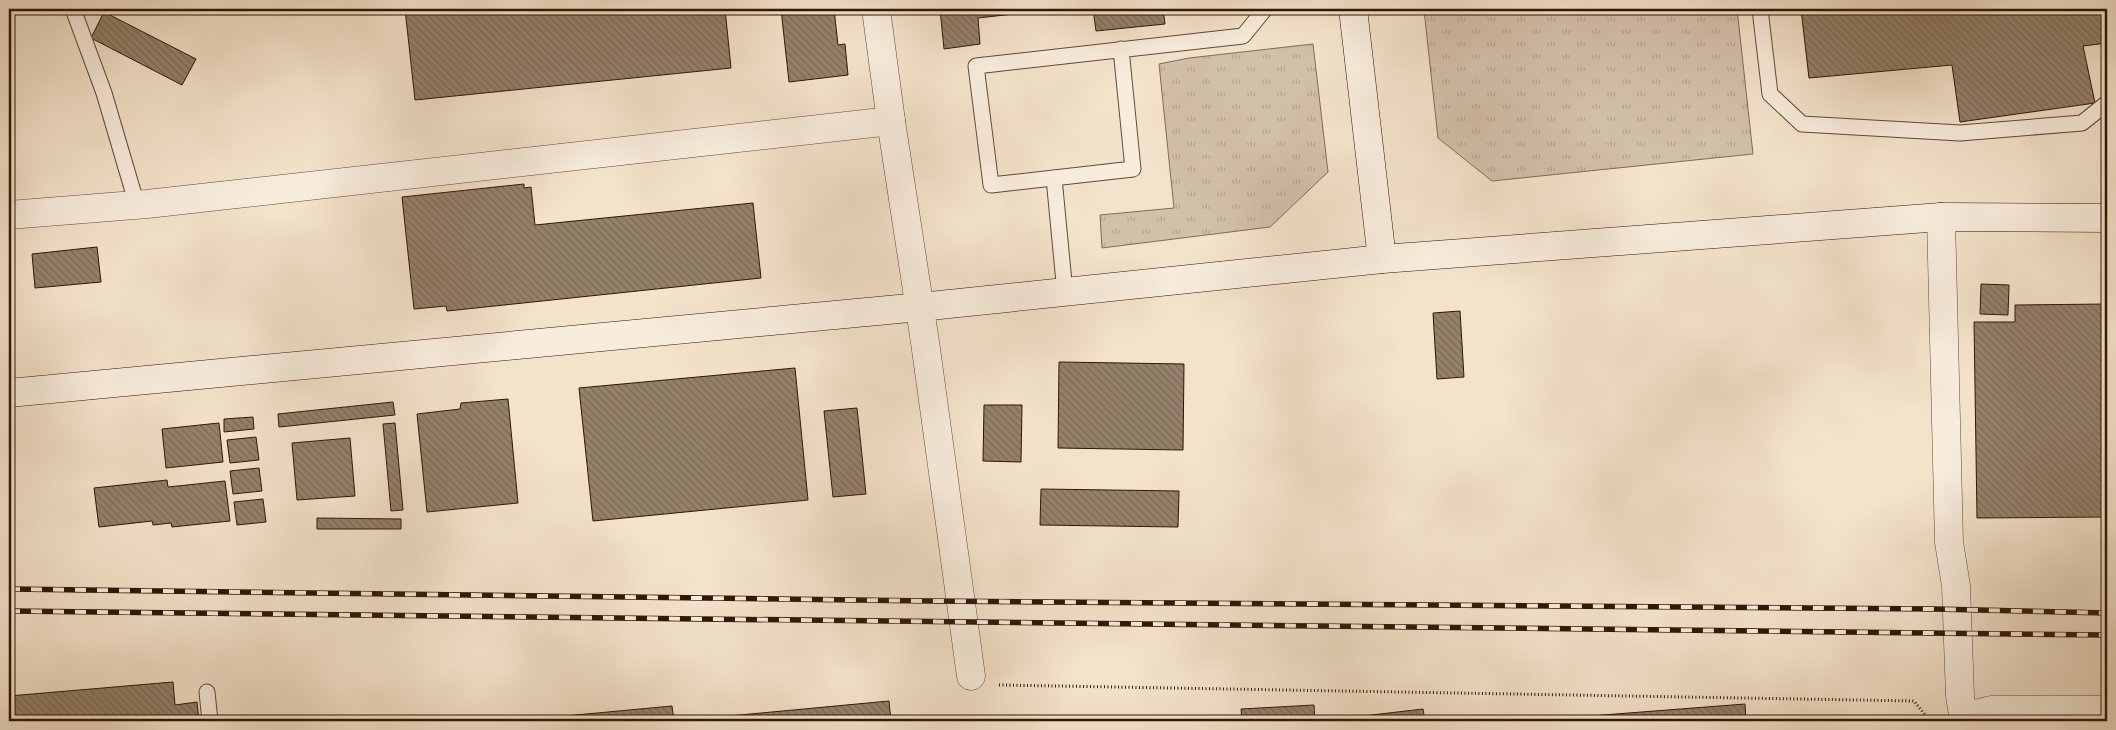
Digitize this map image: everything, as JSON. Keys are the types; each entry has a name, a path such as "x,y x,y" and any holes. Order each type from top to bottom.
{"street":[{"path":"876,9 972,676"},
{"path":"1353,9 1382,259"},
{"path":"9,215 137,205 891,121"},
{"path":"1941,217 1949,542 1956,586 1960,696 1964,719 1991,710 2107,710"},
{"path":"9,393 1065,293 1382,259 1941,217 2107,218"}],"lane":[{"path":"73,9 104,93 137,205"},
{"path":"1121,49 1133,169 991,186 976,66 1121,49 1243,36 1265,9"},
{"path":"1760,9 1770,94 1802,124 1960,133 2082,123 2107,103"},
{"path":"1054,178 1065,293"},
{"path":"207,692 210,721"}],"path":[{"path":"972,676 975,684 1914,701 1930,721"}],"green space":[{"path":"1737,9 1753,154 1492,181 1438,138 1424,10"},
{"path":"1313,44 1328,172 1270,227 1102,248 1100,215 1174,208 1159,64 1189,58"}],"building":[{"path":"405,9 725,9 731,68 415,100"},
{"path":"781,9 834,9 838,45 845,44 848,75 789,82"},
{"path":"940,9 1058,9 978,18 980,44 944,49"},
{"path":"1093,9 1163,9 1165,24 1096,31"},
{"path":"1801,9 2107,9 2107,43 2083,46 2095,103 1960,122 1952,65 1809,78"},
{"path":"104,12 196,59 182,85 91,38"},
{"path":"524,184 524,188 531,187 535,225 753,203 761,278 447,311 446,306 414,309 402,197"},
{"path":"97,247 101,282 35,288 32,254"},
{"path":"1981,284 2009,285 2008,315 1980,314"},
{"path":"2107,304 2107,517 1977,518 1974,322 2015,322 2015,305"},
{"path":"1460,311 1464,377 1437,379 1433,313"},
{"path":"1059,362 1184,364 1183,450 1058,448"},
{"path":"795,368 808,500 593,521 579,388"},
{"path":"508,399 518,503 427,512 417,414 460,409 461,403"},
{"path":"393,402 395,415 279,427 278,414"},
{"path":"984,405 1022,405 1021,462 983,461"},
{"path":"857,408 866,494 833,497 824,411"},
{"path":"253,417 254,429 224,432 224,419"},
{"path":"219,423 223,462 166,468 162,429"},
{"path":"395,423 403,510 391,511 383,424"},
{"path":"256,437 259,460 230,463 227,440"},
{"path":"350,438 355,496 297,500 292,443"},
{"path":"259,468 262,491 233,494 230,471"},
{"path":"167,480 168,487 225,481 230,521 172,527 171,523 153,525 152,521 99,527 94,488"},
{"path":"1041,489 1179,491 1178,527 1040,525"},
{"path":"263,499 266,522 237,525 234,502"},
{"path":"317,518 401,519 401,529 317,529"},
{"path":"173,682 175,705 197,702 199,721 9,721 9,696"},
{"path":"889,701 891,721 698,721 697,719"},
{"path":"1745,704 1746,721 1552,721 1551,719"},
{"path":"1314,705 1315,721 1242,721 1241,709"},
{"path":"672,706 674,721 511,721"},
{"path":"1423,709 1425,721 1363,721 1363,716"}],"railway":[{"path":"9,589 930,601 1934,609 2107,613"},
{"path":"9,611 2107,635"}]}
